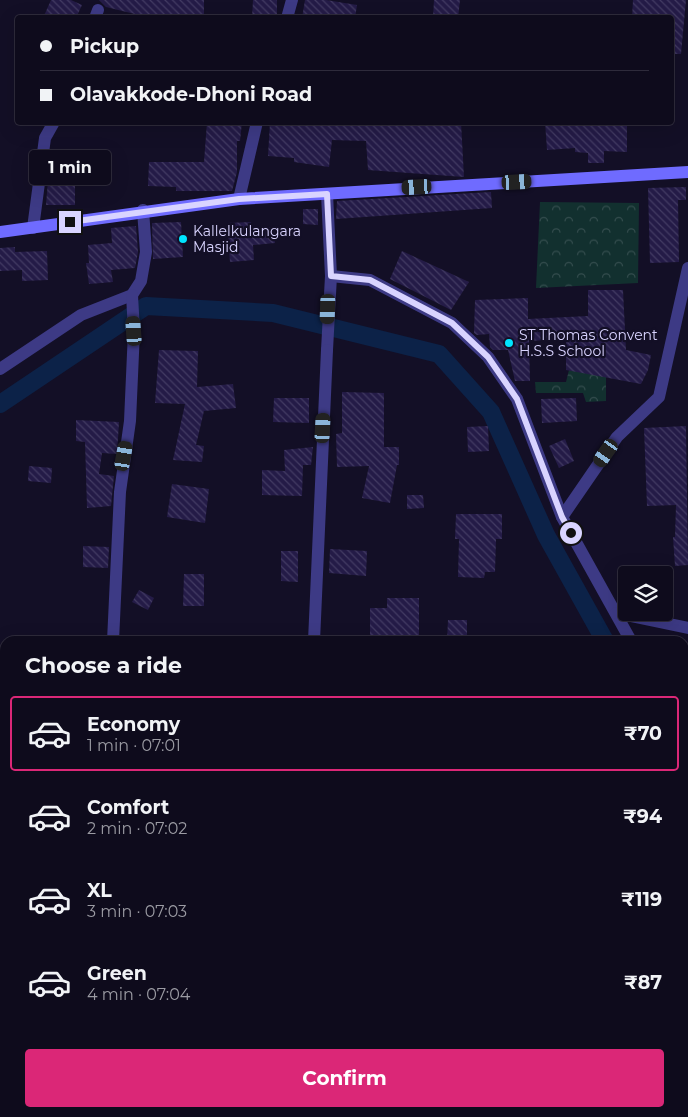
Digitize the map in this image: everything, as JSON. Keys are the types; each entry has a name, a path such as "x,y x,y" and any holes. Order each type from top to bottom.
{"main road":[{"path":"0,232 143,210 239,199 688,172"}],"street":[{"path":"288,15 292,0"},
{"path":"33,228 45,138 52,125"},
{"path":"239,199 256,125"},
{"path":"314,636 331,276 327,194"},
{"path":"0,370 82,315 132,295 141,281 146,252 143,210"},
{"path":"562,517 617,437 659,397 688,268"},
{"path":"331,276 370,280 452,323 488,357 517,399 562,517 628,636"},
{"path":"112,636 120,492 130,421 134,331 132,295"},
{"path":"616,613 688,628"}],"green space":[{"path":"540,202 639,203 638,283 536,288"},
{"path":"571,362 606,364 606,401 586,402 583,393 536,393 535,382 566,382"}],"building":[{"path":"51,0 71,0 82,5 77,15 44,15"},
{"path":"99,0 204,0 204,15 139,15 106,7"},
{"path":"253,0 277,0 277,15 252,15"},
{"path":"305,0 326,0 357,5 355,15 302,15"},
{"path":"434,0 460,0 458,15 433,15"},
{"path":"633,0 686,0 681,54 674,54 674,15 632,15"},
{"path":"207,125 242,125 240,141 237,141 237,172 232,191 176,191 176,187 148,186 149,162 204,162"},
{"path":"270,125 461,125 464,177 368,170 366,141 332,140 329,167 294,162 294,158 268,156"},
{"path":"545,125 627,125 627,152 604,151 604,163 588,163 588,153 575,152 575,148 547,150"},
{"path":"49,168 75,169 75,205 46,205"},
{"path":"686,187 686,200 678,200 679,262 650,263 648,188"},
{"path":"491,192 492,208 336,219 337,201"},
{"path":"303,209 318,209 318,225 303,224"},
{"path":"181,222 183,257 153,259 152,223"},
{"path":"251,222 252,229 274,227 275,243 253,245 254,260 230,262 227,223"},
{"path":"136,226 138,252 135,268 111,270 113,282 89,284 86,263 89,263 88,245 112,243 111,228"},
{"path":"15,247 15,252 47,251 48,280 22,281 22,270 0,271 0,248"},
{"path":"402,251 469,282 451,310 390,279"},
{"path":"588,290 623,290 626,350 651,355 648,370 641,384 566,370 566,339 529,341 530,381 515,381 508,350 493,350 490,347 489,334 477,335 474,333 475,300 528,298 528,319 588,316"},
{"path":"159,350 198,351 197,387 233,384 236,408 204,411 196,445 204,446 202,462 173,460 185,404 155,403"},
{"path":"342,392 384,393 384,447 399,447 399,465 397,465 390,503 362,498 369,466 337,467 336,434 342,433"},
{"path":"274,398 309,398 309,423 273,422"},
{"path":"576,398 577,421 542,423 541,399"},
{"path":"76,420 119,422 117,454 102,453 99,474 114,476 111,506 87,508 85,442 76,441"},
{"path":"488,426 489,451 468,452 467,427"},
{"path":"686,426 688,565 675,566 673,537 675,537 676,505 647,506 644,428"},
{"path":"565,439 574,461 559,468 549,446"},
{"path":"313,447 311,465 303,465 302,496 262,495 262,470 285,471 284,450"},
{"path":"29,466 52,468 51,483 28,481"},
{"path":"172,484 209,489 205,523 167,517"},
{"path":"407,495 423,495 424,508 407,509"},
{"path":"456,514 502,514 502,539 496,539 495,572 485,572 484,578 458,577 459,539 455,539"},
{"path":"83,546 109,547 108,568 83,567"},
{"path":"330,549 367,551 366,576 329,573"},
{"path":"281,551 298,551 298,582 281,581"},
{"path":"184,574 204,574 204,606 183,606"},
{"path":"139,590 154,598 148,610 132,602"},
{"path":"387,598 419,598 419,635 370,635 370,608 387,608"},
{"path":"448,620 467,620 467,636 447,636"}],"waterway":[{"path":"0,404 146,306 273,313 439,354 491,412 546,535 602,636"}],"place":[{"name":"Kallelkulangara Masjid","path":"183,239"},
{"name":"ST Thomas Convent H.S.S School","path":"509,343"}],"route":[{"path":"70,222 143,210 239,199 327,194 331,276 370,280 452,323 488,357 517,399 562,517 571,533"}]}
